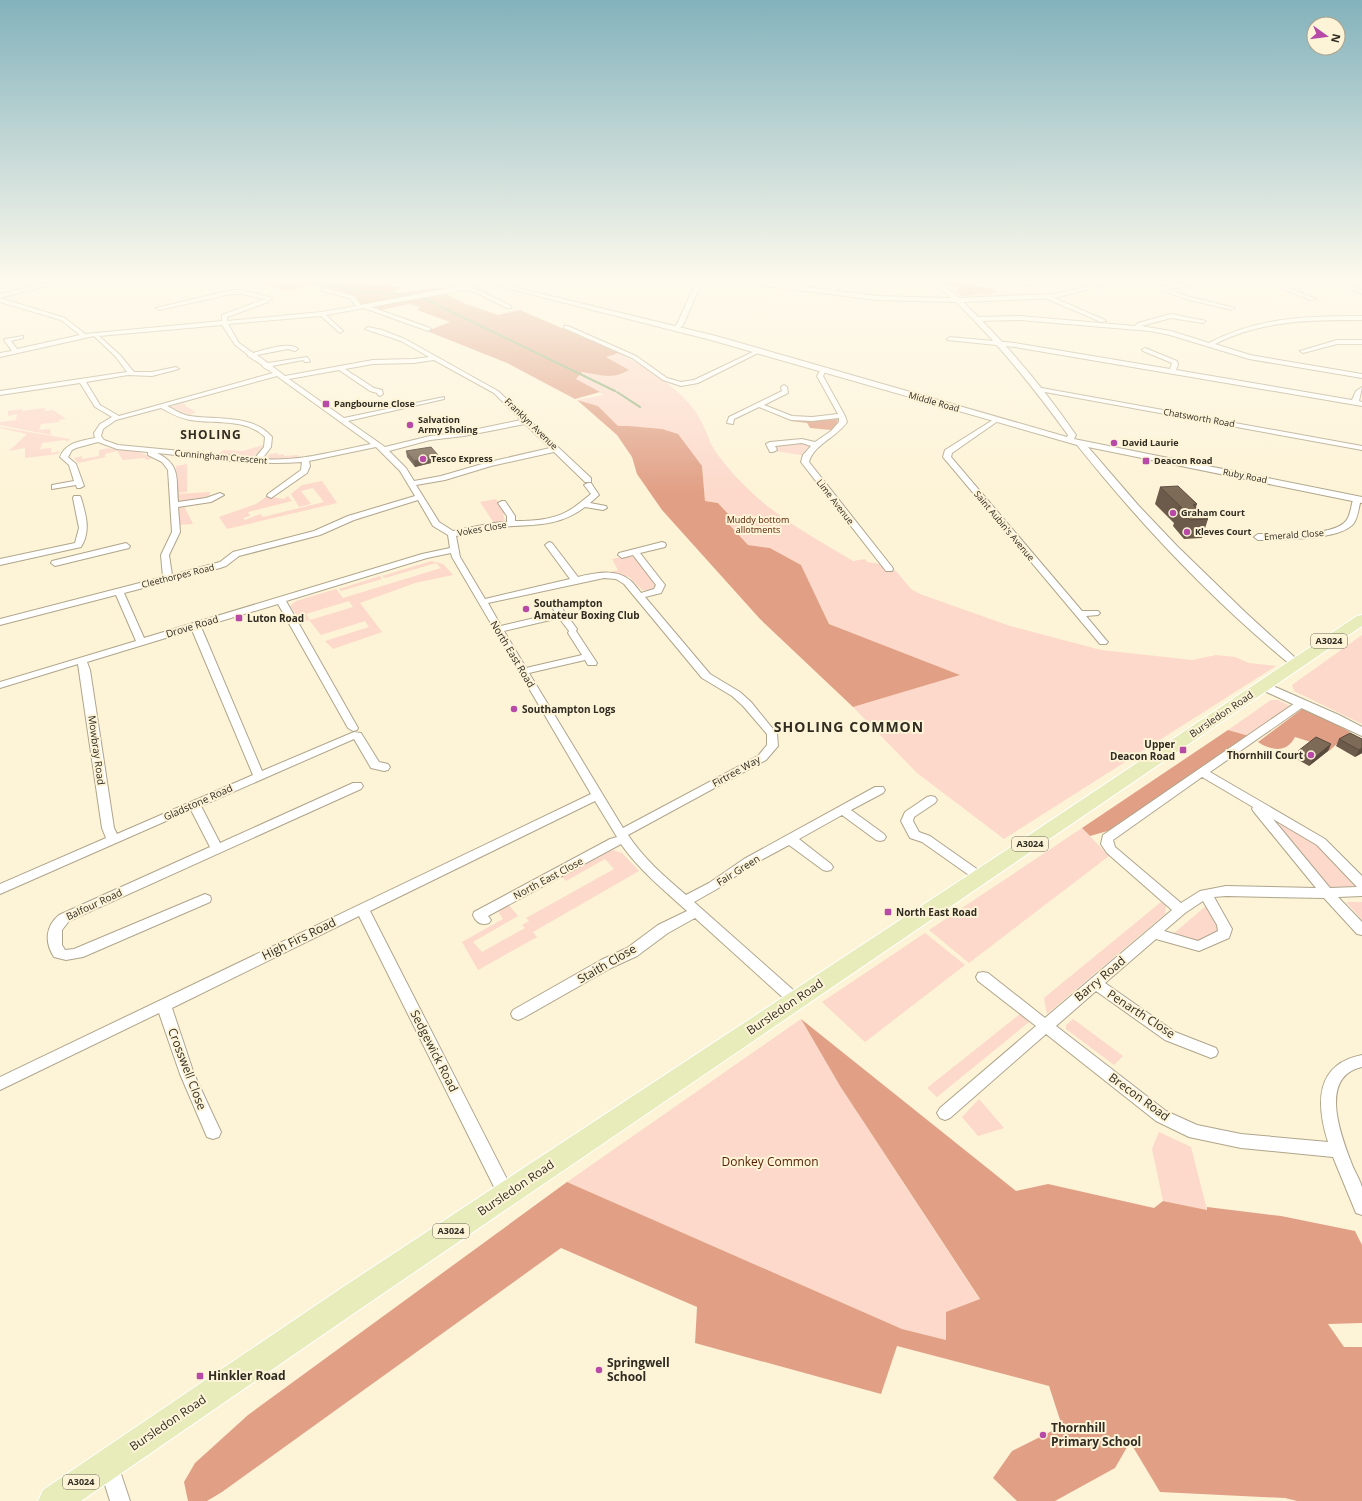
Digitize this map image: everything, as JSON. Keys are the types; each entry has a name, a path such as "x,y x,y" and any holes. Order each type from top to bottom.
{"main road":[{"name":"Bursledon Road","path":"54,1501 506,1194 1362,619"}],"street":[{"path":"0,355 16,352"},
{"path":"113,352 131,372 130,374"},
{"path":"246,352 384,450 399,464 436,524 452,534"},
{"path":"250,355 268,352"},
{"name":"Franklyn Avenue","path":"424,352 496,392 586,480"},
{"path":"623,352 634,357 665,379 681,384 696,382 757,352"},
{"name":"Middle Road","path":"763,352 1080,443"},
{"path":"1008,352 1072,434 1069,440"},
{"path":"1056,352 1359,404 1358,392 1362,389"},
{"path":"1150,352 1175,362 1176,365 1172,372"},
{"path":"1235,352 1261,359 1362,376"},
{"path":"266,366 305,358 307,361"},
{"path":"284,378 363,363 382,361 414,361 435,358"},
{"path":"340,368 372,390 382,391"},
{"path":"0,393 130,374 152,374 176,369"},
{"path":"760,405 790,418 812,419 842,416 820,376 823,370"},
{"path":"55,487 79,484 72,464 64,457 64,454 77,444 98,440 96,434 105,424 118,418 276,374"},
{"path":"83,382 97,406 118,418"},
{"path":"731,422 731,418 786,392 784,387"},
{"name":"Chatsworth Road","path":"1036,389 1362,448"},
{"path":"417,395 424,402"},
{"path":"342,420 442,398"},
{"path":"162,406 189,418 241,422 261,430 267,435 269,442 265,450 256,461"},
{"name":"Lime Avenue","path":"842,416 843,422 839,428 807,454 804,461 806,466 889,570"},
{"name":"Saint Aubin's Avenue","path":"996,420 948,452 947,457 1103,642"},
{"path":"384,450 430,438 464,434 528,422"},
{"name":"Cunningham Crescent","path":"98,440 113,446 137,449 256,461 281,462 305,460 377,444"},
{"path":"773,450 770,444 802,441 817,445"},
{"path":"1080,443 1118,490 1180,555 1245,618 1296,664"},
{"name":"Ruby Road","path":"1080,443 1359,499"},
{"path":"137,449 160,456 167,462 176,464 192,456 202,455"},
{"path":"412,484 442,478 489,464 556,449"},
{"path":"271,496 304,470 306,466 305,460"},
{"path":"168,578 165,555 175,535 174,505 176,464"},
{"path":"572,476 586,480"},
{"name":"Vokes Close","path":"452,534 493,525 532,523 560,518 571,513 595,495 586,480"},
{"path":"174,505 208,500 220,495"},
{"name":"Cleethorpes Road","path":"0,622 217,566 240,552 317,533 351,518 420,497"},
{"path":"0,562 74,547 80,544 82,518 77,498"},
{"name":"Emerald Close","path":"1258,537 1318,534 1338,530 1350,522 1359,499"},
{"name":"Vokes Close","path":"502,503 511,516 512,524"},
{"path":"584,504 603,508"},
{"name":"North East Road","path":"452,534 454,550 482,602 622,836 642,862 684,902 795,1000"},
{"path":"549,545 576,580"},
{"path":"622,554 662,545"},
{"path":"55,563 126,546"},
{"path":"74,547 80,550 83,556"},
{"name":"Drove Road","path":"0,685 280,599 436,553 454,550"},
{"path":"635,552 662,585 658,591 639,596"},
{"path":"867,560 880,558"},
{"name":"Firtree Way","path":"482,602 599,575 618,577 627,582 706,676 743,700 770,731 774,742 771,750 762,758 622,836"},
{"path":"119,591 141,642"},
{"path":"280,599 353,728"},
{"path":"498,630 560,612 590,660 523,672"},
{"path":"1079,614 1095,613"},
{"path":"195,625 259,776"},
{"name":"Mowbray Road","path":"82,660 85,670 108,828 113,839"},
{"path":"1264,686 1362,732"},
{"path":"1180,910 1111,850 1107,844 1107,838 1203,773 1302,703"},
{"name":"Gladstone Road","path":"0,889 354,735 357,735 375,765 384,767"},
{"path":"1203,773 1321,842 1362,884"},
{"name":"Balfour Road","path":"205,899 78,954 63,955 58,953 56,948 53,931 58,922 64,918 357,786"},
{"name":"Fair Green","path":"684,902 713,886 748,862 792,840 878,790"},
{"name":"High Firs Road","path":"0,1084 598,795"},
{"path":"931,800 909,815 907,821 914,835 926,839 980,877"},
{"path":"1253,802 1327,893 1362,930"},
{"path":"194,804 217,849"},
{"path":"843,810 880,837"},
{"name":"North East Close","path":"484,920 479,914 614,842 622,836"},
{"path":"792,840 827,867"},
{"name":"Barry Road","path":"945,1113 1180,910 1205,894 1226,891 1327,893 1362,891"},
{"path":"1154,933 1199,946 1224,934 1225,929 1223,924 1205,894"},
{"name":"Sedgewick Road","path":"362,908 506,1194"},
{"name":"Staith Close","path":"518,1014 606,964 615,961 663,929 696,912"},
{"path":"983,976 1046,1026"},
{"name":"Penarth Close","path":"1095,983 1170,1036 1211,1052"},
{"name":"Crosswell Close","path":"164,1006 187,1074 213,1132"},
{"name":"Brecon Road","path":"1046,1026 1161,1116 1195,1132 1241,1141 1340,1150"},
{"path":"1362,1061 1349,1064 1335,1077 1328,1094 1328,1110 1332,1129 1362,1207"},
{"path":"108,1463 120,1501"}],"green space":[{"name":"Muddy bottom allotments","path":"619,353 661,379 690,404 703,425 713,448 741,482 766,505 823,544 853,561 865,559 867,562 880,564 886,571 895,570 911,589 920,594 1010,626 1101,650 1192,660 1216,655 1235,657 1249,663 1276,666 1004,839 917,773 853,707 959,675 829,624 801,565 770,548 748,545 725,520 730,516 718,503 705,501 702,466 628,426 618,426 598,406 577,400 604,395 576,379 582,372 611,376 629,370 605,357"},
{"path":"182,403 196,412 190,415 170,407"},
{"path":"45,408 45,411 53,410 66,419 59,420 59,422 41,424 39,430 50,429 51,435 0,425 0,422 16,420 17,414 8,416 8,411"},
{"path":"0,427 70,439 67,442 65,440 42,443 40,449 51,448 51,453 60,451 58,454 25,458 25,448 9,451 27,434"},
{"path":"800,443 809,446 801,455 775,451 774,447 775,445"},
{"path":"263,445 259,452 252,457 218,454 224,450 243,451"},
{"path":"108,448 139,452 153,458 147,460 144,458 123,460 117,451 105,454 106,457 78,463 74,458 82,456 82,459 99,456 99,450"},
{"path":"278,453 278,455 284,454 284,456 298,455 299,459 266,459 269,454"},
{"path":"187,464 187,492 177,493 176,466"},
{"path":"322,481 337,503 227,529 219,517 256,504 267,496 284,499 288,496 292,501 248,512 250,516 243,518 245,520 260,514 263,517 324,502 313,488 301,491 311,504 299,507 291,494 302,485"},
{"path":"210,492 209,498 190,502 178,502 177,494"},
{"path":"496,499 506,514 503,514 505,521 494,523 480,502"},
{"path":"184,506 193,524 179,525 178,509"},
{"path":"627,556 635,557 655,582 656,585 653,590 642,590 629,577 611,572 618,570 612,559"},
{"path":"431,561 443,564 453,575 415,583 360,603 382,632 333,649 325,641 369,627 365,621 321,635 309,620 301,622 291,607 291,605 296,601 336,589 343,598 441,568 436,563 385,578 382,576","holes":["349,601 353,607 310,620 306,614"]},
{"path":"380,576 382,579 341,591 339,589"},
{"path":"1362,635 1362,724 1294,691 1292,685"},
{"path":"1271,700 1278,700 1290,706 1249,736 1228,730"},
{"path":"1281,824 1304,835 1324,850 1359,887 1328,888 1279,827"},
{"path":"1082,828 1109,856 969,963 929,930"},
{"path":"613,850 622,853 639,871 533,932 537,937 478,970 462,942 503,919 499,913 500,910 508,904 518,916 473,942 482,952 525,928 522,925 529,921 526,918 614,869 605,859 566,881 562,877"},
{"path":"1161,902 1166,906 1165,914 1047,1014 1044,998"},
{"path":"1346,902 1362,902 1362,920"},
{"path":"1207,905 1220,931 1196,942 1172,935"},
{"path":"925,933 965,965 865,1042 822,1002"},
{"path":"1020,1014 1029,1022 937,1097 927,1088"},
{"name":"Donkey Common","path":"801,1019 840,1086 980,1300 946,1340 902,1329 567,1182"},
{"path":"1073,1019 1123,1056 1114,1065 1066,1029 1066,1025"},
{"path":"979,1099 1004,1128 978,1136 962,1117"},
{"path":"1159,1132 1191,1147 1207,1210 1163,1201 1152,1149"}],"shaded area":[{"path":"480,352 617,352 619,353 606,357 629,370 611,376 582,372 576,379 600,392 575,399 507,363"},
{"path":"577,400 598,406 618,426 662,429 678,434 702,466 705,501 718,503 730,516 725,520 748,545 770,548 801,565 829,624 960,675 853,707 760,619 662,510 637,474 632,457 617,435"},
{"path":"838,419 836,427 831,430 810,428 807,423 791,421"},
{"path":"1302,709 1326,719 1350,732 1329,751 1314,743 1295,737 1288,746 1278,749 1273,749 1258,742"},
{"path":"1228,730 1249,736 1111,830 1090,836 1082,828"},
{"path":"801,1019 1016,1191 1048,1184 1154,1208 1163,1201 1207,1210 1207,1207 1281,1216 1355,1231 1362,1245 1362,1323 1328,1324 1344,1347 1362,1347 1362,1501 1297,1501 1285,1498 1160,1492 1130,1442 1115,1468 1055,1501 1017,1501 993,1478 1012,1451 1062,1426 1049,1386 897,1346 881,1394 695,1343 697,1307 561,1248 222,1492 207,1501 188,1501 184,1482 195,1463 248,1415 567,1182 902,1329 946,1340 946,1312 980,1299 840,1086"}],"building":[{"path":"431,447 438,455 414,461 406,451"},
{"path":"1178,486 1197,504 1193,505 1208,519 1190,520 1178,508 1182,508 1160,487"},
{"path":"1350,733 1362,739 1362,748 1359,750 1339,739"},
{"path":"1316,737 1331,744 1313,759 1298,751"}],"waterway":[{"path":"535,352 615,391"},
{"path":"617,392 640,407"}],"place":[{"name":"Pangbourne Close","path":"326,404"},
{"name":"Salvation Army Sholing","path":"410,425"},
{"name":"David Laurie","path":"1114,443"},
{"name":"Tesco Express","path":"423,459"},
{"name":"Deacon Road","path":"1146,461"},
{"name":"Graham Court","path":"1173,513"},
{"name":"Kleves Court","path":"1187,532"},
{"name":"Southampton Amateur Boxing Club","path":"526,609"},
{"name":"Luton Road","path":"239,618"},
{"name":"Southampton Logs","path":"514,709"},
{"name":"Upper Deacon Road","path":"1183,750"},
{"name":"Thornhill Court","path":"1311,755"},
{"name":"North East Road","path":"888,912"},
{"name":"Springwell School","path":"599,1370"},
{"name":"Hinkler Road","path":"200,1376"},
{"name":"Thornhill Primary School","path":"1043,1435"}],"district":[{"name":"SHOLING","path":"211,435"},
{"name":"SHOLING COMMON","path":"849,727"}]}
